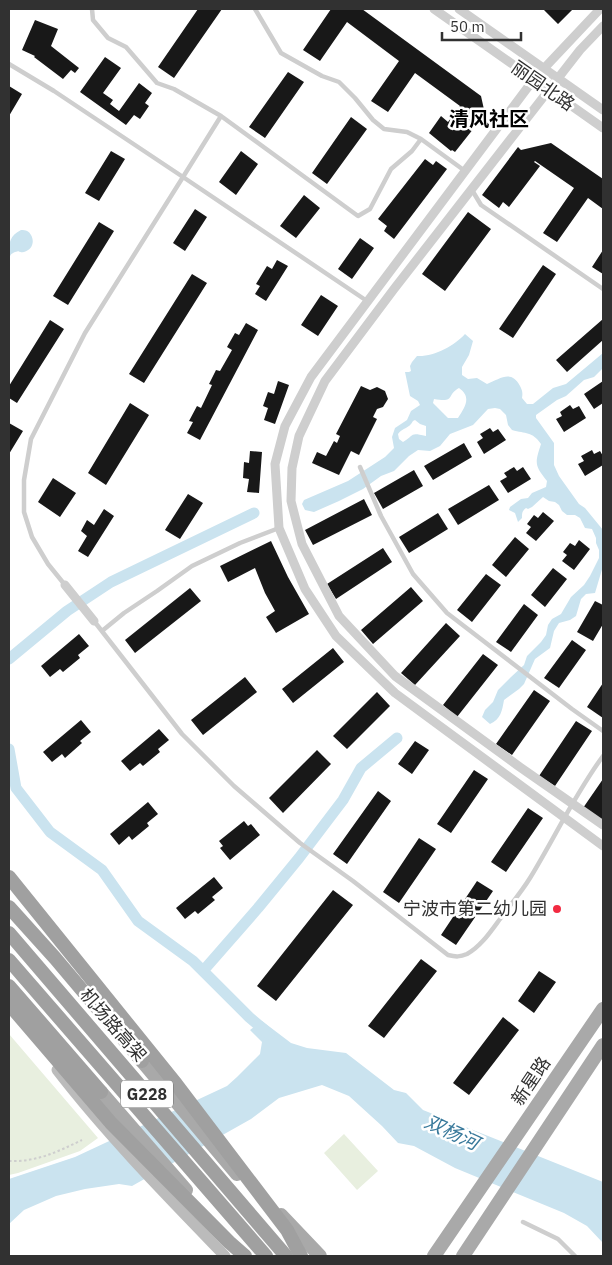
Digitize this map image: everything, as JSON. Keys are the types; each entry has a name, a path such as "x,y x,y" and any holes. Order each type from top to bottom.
{"highway":[{"path":"9,877 176,1084 287,1230 302,1256"},
{"path":"9,907 56,958 142,1060"},
{"name":"机场路高架","path":"9,932 286,1256"},
{"name":"机场路高架","path":"9,960 266,1256"},
{"path":"9,986 101,1092"},
{"path":"9,1005 110,1123 229,1242 247,1256"}],"main road":[{"path":"9,1005 80,1100 151,1179 225,1256"},
{"name":"新星路","path":"434,1256 603,1009"},
{"path":"462,1256 603,1045"},
{"path":"142,1060 302,1256"},
{"path":"101,1092 174,1177 247,1256"},
{"path":"211,1143 320,1256"}],"street":[{"name":"丽园北路","path":"434,9 603,128"},
{"name":"丽园北路","path":"459,9 603,110"},
{"path":"600,9 534,79 311,377 285,426 275,464 279,528 305,589 336,636 395,693 603,846"},
{"path":"603,26 580,50 394,289 325,382 299,436 292,468 291,501 302,544 339,616 395,676 603,826"},
{"path":"65,585 94,620"}],"lane":[{"path":"92,9 93,20 108,38 126,47 157,83 174,89 220,116 358,216 370,209 391,169 412,151 420,140"},
{"path":"256,9 281,52 322,76 338,82 355,98 373,120 384,129 407,132 465,171"},
{"path":"9,64 54,91 368,301"},
{"path":"65,585 48,564 32,537 24,512 24,480 30,439 85,333 220,116"},
{"path":"472,189 481,205 603,289"},
{"path":"360,467 380,516 412,574 446,613 603,731"},
{"path":"102,631 124,613 192,566 240,543 279,528"},
{"path":"94,620 182,734 234,786 300,843 360,886 448,955 459,957 469,953 493,929 530,879 572,803 603,756"},
{"path":"523,1222 558,1239 575,1256"}],"path":[{"path":"9,1161 35,1160 61,1151 82,1140"}],"green space":[{"path":"9,1034 98,1138 80,1151 9,1175"},
{"path":"344,1134 378,1171 357,1190 324,1153"}],"water":[{"path":"21,230 27,231 30,234 33,240 32,245 27,251 17,251 9,258 11,238"},
{"path":"465,334 473,341 469,355 462,367 462,375 468,379 477,378 487,384 505,377 513,378 520,386 522,398 527,404 533,404 553,388 566,384 603,353 603,368 594,377 584,380 566,396 536,415 536,418 554,443 554,465 559,476 579,504 585,508 603,530 603,566 595,593 586,594 581,599 576,616 559,623 554,631 550,648 535,659 524,684 504,700 499,717 490,724 482,717 485,710 493,702 498,690 524,665 527,656 546,635 548,625 552,619 561,614 571,597 584,585 599,558 599,550 592,529 585,528 580,518 575,515 567,515 555,502 543,497 532,507 525,509 522,518 518,522 515,513 509,510 510,507 521,499 528,498 532,493 546,487 547,481 537,464 541,444 538,440 528,434 512,430 508,425 506,415 500,409 488,409 473,425 450,434 440,446 430,451 418,450 394,471 381,476 363,489 314,512 305,510 302,504 304,500 348,481 385,457 394,448 392,437 395,428 407,420 411,411 420,405 418,401 410,396 405,372 411,371 410,366 417,356 437,353","holes":["459,388 465,395 465,406 458,418 448,418 433,403 434,399 448,399","415,420 426,426 426,436 414,434 403,442 399,439 398,434"]},
{"name":"双杨河","path":"262,1021 291,1043 307,1048 346,1053 394,1090 406,1093 423,1110 603,1182 603,1243 587,1226 564,1213 455,1168 414,1146 398,1143 349,1096 322,1085 279,1098 251,1119 132,1186 119,1184 56,1196 24,1210 9,1224 9,1179 75,1157 227,1086 260,1054 262,1042 250,1030"}],"building":[{"path":"198,9 222,9 174,78 158,67"},
{"path":"331,9 362,9 481,96 485,114 455,152 451,151 429,133 441,116 448,122 460,106 415,73 388,112 371,101 399,61 347,22 320,61 303,50"},
{"path":"545,9 573,9 558,24"},
{"path":"35,20 58,29 51,46 79,68 75,73 71,70 63,79 35,56 22,50"},
{"path":"105,57 121,68 103,93 113,100 110,104 119,111 139,83 152,93 145,103 149,106 140,119 134,115 126,125 80,92"},
{"path":"288,72 304,82 265,138 249,127"},
{"path":"9,86 22,94 9,116"},
{"path":"351,117 367,129 327,184 312,173"},
{"path":"551,143 603,179 603,209 588,198 557,242 543,233 574,188 535,161 540,166 509,207 503,202 499,208 482,195 518,147 521,150"},
{"path":"111,151 125,159 99,201 85,193"},
{"path":"241,151 258,164 236,195 219,182"},
{"path":"425,159 433,165 436,161 447,169 394,239 384,231 387,226 378,219"},
{"path":"304,195 320,208 296,238 280,226"},
{"path":"195,209 207,217 185,251 173,243"},
{"path":"468,212 491,229 445,291 422,274"},
{"path":"99,222 114,231 68,305 53,296"},
{"path":"360,238 374,248 352,279 338,269"},
{"path":"603,250 603,274 592,267"},
{"path":"277,260 288,266 266,301 255,294 260,286 256,284 267,266 272,269"},
{"path":"543,265 556,274 513,338 499,329"},
{"path":"192,274 207,283 144,383 129,374"},
{"path":"321,295 338,306 318,336 301,325"},
{"path":"603,319 603,340 567,372 556,360"},
{"path":"50,320 64,329 17,403 9,398 9,386"},
{"path":"246,323 258,330 200,440 187,433 193,422 189,421 197,406 201,408 212,385 209,384 216,370 220,371 232,350 227,347 235,333 239,335"},
{"path":"278,381 289,385 275,424 264,420 268,408 263,406 268,392 274,394"},
{"path":"603,381 603,403 594,409 584,394"},
{"path":"361,386 370,390 377,387 385,391 388,399 383,407 377,409 373,417 377,419 359,455 351,451 339,475 312,463 317,452 326,456 334,441 337,443 340,436 336,434"},
{"path":"130,403 149,415 106,485 88,473"},
{"path":"570,405 573,409 579,406 586,418 564,432 556,419 562,416 560,412"},
{"path":"9,423 23,431 9,454"},
{"path":"490,428 493,432 498,429 506,440 484,454 477,442 483,438 480,434"},
{"path":"464,443 472,457 433,480 424,466"},
{"path":"592,450 594,454 600,451 603,456 603,465 585,476 578,464 584,461 581,456"},
{"path":"250,451 262,452 259,493 247,492 249,479 243,478 244,462 249,463"},
{"path":"514,467 517,471 523,467 531,479 508,493 500,481 507,477 504,473"},
{"path":"414,470 423,486 383,509 374,493"},
{"path":"53,478 76,493 60,517 38,502"},
{"path":"489,485 499,500 458,525 448,509"},
{"path":"188,494 203,503 180,539 165,530"},
{"path":"364,499 372,515 313,545 305,530"},
{"path":"104,509 114,516 88,557 78,551 87,536 81,531 87,520 94,525"},
{"path":"543,512 554,521 536,541 526,533 531,527 527,524 534,515 538,518"},
{"path":"438,513 448,529 409,553 399,537"},
{"path":"515,537 529,549 506,577 492,565"},
{"path":"579,540 590,549 574,570 562,561 567,555 563,552 570,543 575,546"},
{"path":"271,541 288,577 309,614 276,633 266,617 275,611 255,568 228,582 220,566"},
{"path":"383,548 392,562 336,599 327,584"},
{"path":"553,568 567,579 545,607 531,595"},
{"path":"486,574 501,585 472,622 457,610"},
{"path":"411,587 423,601 373,644 361,630"},
{"path":"190,588 201,601 135,653 125,640"},
{"path":"595,601 603,605 603,624 593,641 577,632"},
{"path":"524,604 538,615 511,652 496,642"},
{"path":"446,623 460,636 415,685 401,673"},
{"path":"79,634 89,646 78,655 80,658 63,672 60,669 50,677 41,666"},
{"path":"572,640 586,650 559,688 544,678"},
{"path":"333,648 344,662 293,703 282,689"},
{"path":"483,654 498,665 457,717 443,705"},
{"path":"245,677 257,692 203,735 191,720"},
{"path":"603,683 603,718 587,707"},
{"path":"534,690 550,701 512,755 496,744"},
{"path":"377,692 390,706 347,749 333,736"},
{"path":"81,720 91,732 65,758 62,754 52,762 43,752"},
{"path":"576,721 592,731 555,786 539,776"},
{"path":"159,729 169,740 158,749 160,752 143,766 140,763 130,771 121,761"},
{"path":"415,741 429,750 412,774 398,764"},
{"path":"317,750 331,764 283,813 269,798"},
{"path":"474,770 488,779 451,833 437,824"},
{"path":"603,779 603,822 583,808"},
{"path":"378,791 391,801 347,864 333,854"},
{"path":"148,802 158,814 147,823 149,826 132,840 129,836 119,845 110,834"},
{"path":"528,808 543,818 506,872 491,862"},
{"path":"244,821 248,826 251,824 260,835 230,860 220,848 223,846 219,841"},
{"path":"419,838 436,849 399,903 383,892"},
{"path":"214,877 223,888 212,897 215,900 198,914 195,911 185,919 176,908"},
{"path":"477,881 493,891 456,945 441,935"},
{"path":"333,890 353,905 276,1001 257,986"},
{"path":"421,959 437,971 384,1038 368,1026"},
{"path":"539,971 556,982 534,1013 518,1001"},
{"path":"503,1017 519,1030 469,1095 453,1083"}],"waterway":[{"path":"9,659 67,611 111,582 254,513"},
{"path":"203,971 299,858 343,800 361,768 397,738"},
{"path":"9,749 16,788 50,832 102,870 138,921 193,961 249,1017 269,1034"}],"place":[{"name":"宁波市第二幼儿园","path":"557,909"}],"district":[{"name":"清风社区","path":"489,119"}]}
